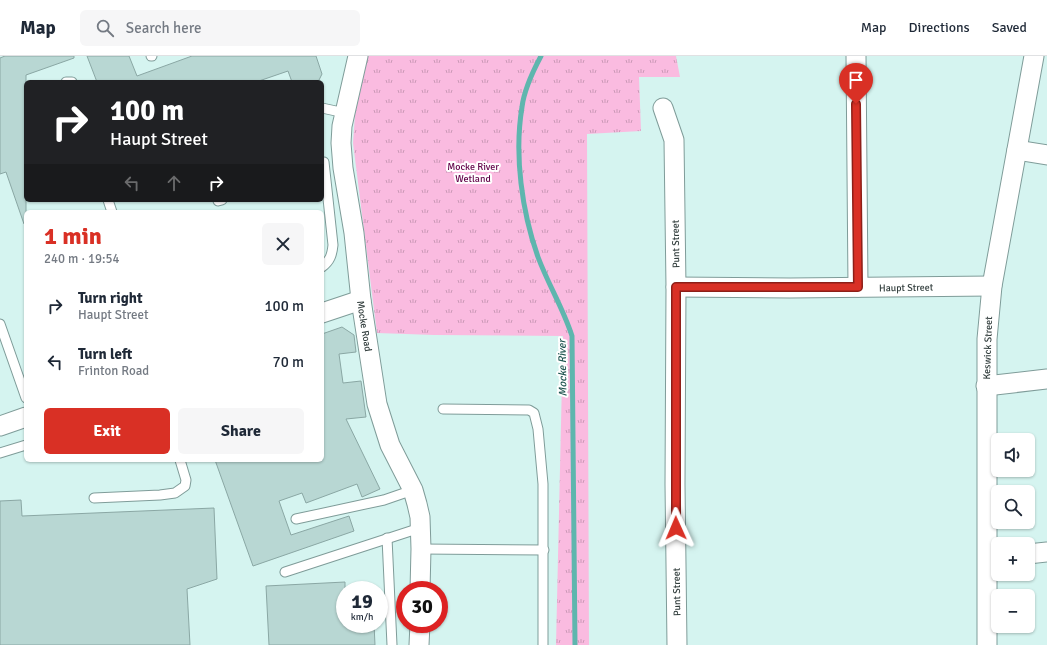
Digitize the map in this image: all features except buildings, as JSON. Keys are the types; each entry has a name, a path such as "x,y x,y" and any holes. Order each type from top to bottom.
{"street":[{"name":"Mocke Road","path":"358,56 342,126 342,159 354,232 361,300 377,404 390,444 413,490 418,504 421,549 420,581"},
{"path":"856,56 858,287"},
{"name":"Keswick Street","path":"991,537 986,386 988,318 992,286 1034,56"},
{"name":"Punt Street","path":"663,108 674,140 677,645"},
{"path":"1017,150 1047,155"},
{"name":"Haupt Street","path":"676,287 992,286"},
{"path":"324,312 361,300"},
{"path":"986,386 1047,379"},
{"path":"0,426 24,418"},
{"path":"1035,553 1047,552"},
{"name":"Keswick Street","path":"987,645 991,575"},
{"path":"419,645 420,633"}],"lane":[{"path":"324,108 345,113"},
{"path":"324,162 342,159"},
{"path":"324,170 333,245 332,256 324,265"},
{"path":"0,324 24,392"},
{"path":"443,409 529,410 534,413 538,429 543,484 543,645"},
{"path":"0,453 24,446"},
{"path":"94,498 175,493 185,486 186,480 181,462"},
{"path":"296,519 384,500 413,490"},
{"path":"285,572 420,528"},
{"path":"387,538 392,645"},
{"path":"421,549 544,550"}],"green space":[{"name":"Mocke River Wetland","path":"368,56 676,56 680,77 639,77 641,131 587,134 589,645 556,645 563,336 377,333 353,143 355,115"}],"waterway":[{"name":"Mocke River","path":"541,56 529,81 523,101 520,125 519,164 524,202 532,240 572,336 575,645"}],"route":[{"path":"676,528 676,287 858,287 856,104"}]}
